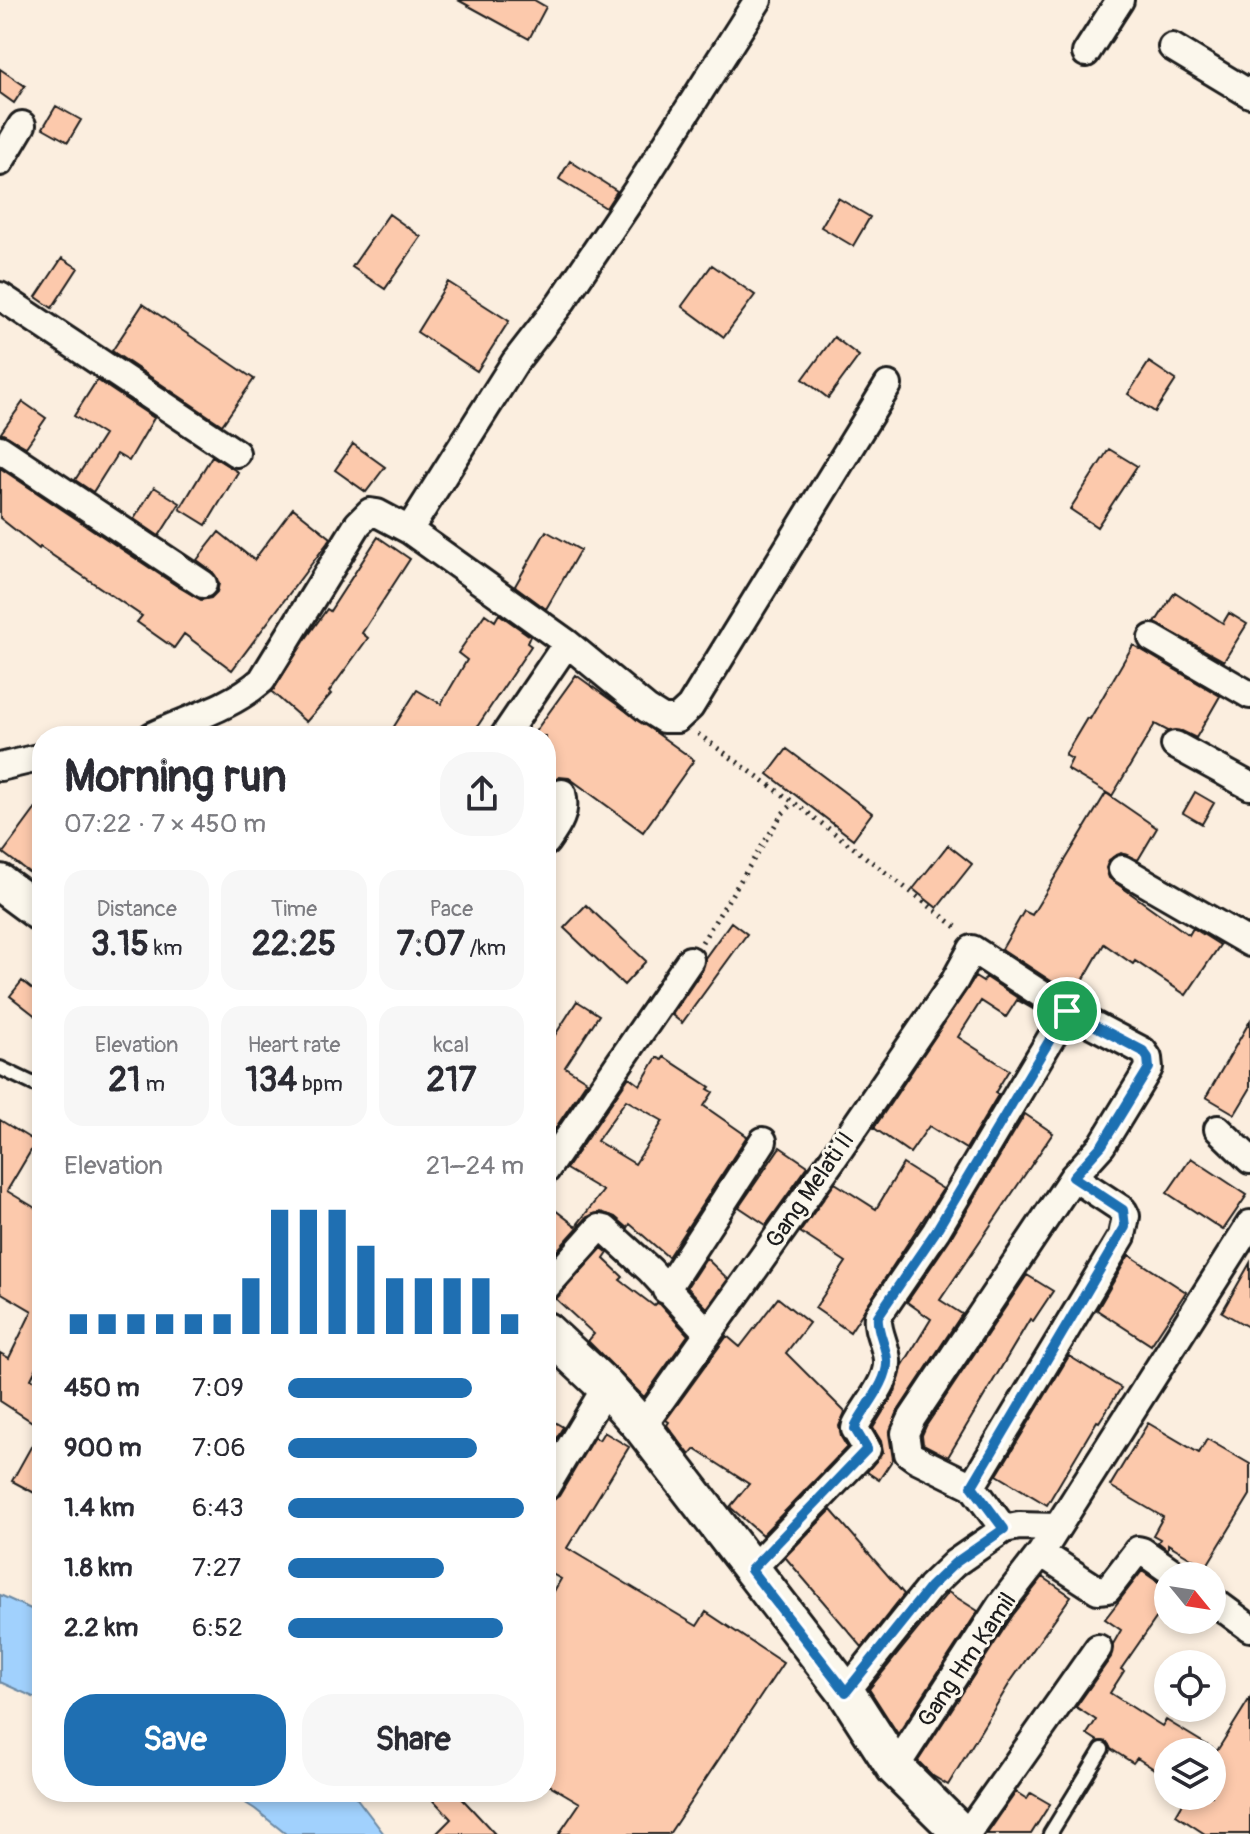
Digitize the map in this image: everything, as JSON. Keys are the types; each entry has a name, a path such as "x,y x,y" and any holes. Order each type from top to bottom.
{"street":[{"path":"409,530 515,362 560,304 637,190 758,0"},
{"path":"1086,53 1120,0"},
{"path":"1172,47 1250,94"},
{"path":"0,162 22,125"},
{"path":"0,296 236,453"},
{"path":"176,726 244,696 262,680 358,524 370,512 409,530 567,643 647,709 663,719 677,719 690,707 888,385"},
{"path":"0,449 203,584"},
{"path":"1152,638 1250,695"},
{"path":"511,726 567,643"},
{"path":"1175,745 1250,786"},
{"path":"0,767 32,759"},
{"path":"556,828 565,806 562,793"},
{"path":"1122,869 1250,943"},
{"path":"0,883 32,907"},
{"path":"972,949 1067,1011 1143,1051 1149,1068 1102,1145 1073,1177 905,1433 906,1447 915,1458 972,1486 1004,1529"},
{"name":"Gang Melati II","path":"642,1427 841,1147 954,982 972,949"},
{"path":"556,1155 690,960"},
{"path":"751,1570 867,1449 855,1429 856,1425 888,1365 884,1340 877,1325 878,1316 936,1231 1067,1011"},
{"path":"1218,1129 1250,1160"},
{"path":"666,1290 763,1141"},
{"path":"972,1486 1125,1227 1123,1210 1073,1177"},
{"name":"Gang Hm Kamil","path":"895,1768 1000,1606 1041,1553 1250,1224"},
{"path":"556,1276 599,1228 612,1234 650,1270 708,1333"},
{"path":"556,1340 606,1387 642,1427 846,1692 895,1768 964,1834 1098,1648"},
{"path":"556,1470 606,1387"},
{"path":"846,1692 930,1587 955,1563 1004,1529 1019,1526 1056,1527"},
{"path":"1041,1553 1098,1590 1108,1589 1138,1550 1158,1562"},
{"path":"1226,1610 1250,1628"}],"lane":[{"path":"0,1068 32,1083"},
{"path":"1050,1834 1102,1749"}],"path":[{"path":"677,719 794,803 963,932 972,949"},
{"path":"690,960 782,814 794,803"}],"water":[{"path":"0,1595 32,1609 32,1696 0,1682"},
{"path":"244,1802 360,1802 384,1834 286,1834"}],"building":[{"path":"458,0 534,0 546,7 529,39"},
{"path":"0,69 25,86 14,103 0,93"},
{"path":"56,106 81,120 68,142 43,128"},
{"path":"570,161 617,191 606,208 559,179"},
{"path":"838,198 870,217 853,246 821,227"},
{"path":"389,214 421,237 385,289 352,267"},
{"path":"62,258 78,268 52,308 36,297"},
{"path":"712,265 755,295 724,337 682,306"},
{"path":"448,282 509,321 477,371 417,332"},
{"path":"143,304 254,379 222,425 112,351"},
{"path":"834,337 859,356 828,398 803,379"},
{"path":"1149,362 1176,380 1155,412 1128,394"},
{"path":"97,380 154,418 129,461 117,454 93,492 75,480 104,435 74,416"},
{"path":"23,402 46,418 26,447 1,433"},
{"path":"353,444 385,467 366,492 335,470"},
{"path":"1109,449 1137,466 1097,527 1070,509"},
{"path":"212,456 238,472 206,525 180,509"},
{"path":"0,468 201,600 211,598 219,584 212,571 197,560 219,532 254,560 293,508 331,538 232,670 184,634 174,648 137,622 142,616 39,549 0,518"},
{"path":"154,487 180,503 159,536 134,519"},
{"path":"546,531 580,550 546,609 515,586"},
{"path":"378,537 410,559 362,633 368,638 329,692 331,694 306,722 272,692"},
{"path":"1175,592 1223,623 1229,613 1247,624 1224,661 1155,623"},
{"path":"485,614 495,621 499,614 530,636 527,643 531,646 478,726 394,726 417,690 441,704 467,660 458,653"},
{"path":"1133,645 1220,696 1196,738 1182,731 1168,731 1155,724 1112,796 1067,769 1072,759 1065,755"},
{"path":"576,675 694,760 643,832 569,778 556,780 556,726 539,726"},
{"path":"787,749 872,813 853,839 768,774"},
{"path":"1195,792 1214,803 1202,824 1183,813"},
{"path":"1106,793 1157,828 1138,860 1121,853 1109,860 1106,868 1109,878 1189,935 1193,928 1220,945 1186,995 1104,944 1074,996 1002,949 1024,911 1032,915"},
{"path":"32,814 32,875 3,853"},
{"path":"948,845 972,864 937,908 913,889"},
{"path":"586,905 646,961 624,985 564,928"},
{"path":"731,922 747,934 682,1023 672,1015 703,969 705,958"},
{"path":"975,977 983,982 986,977 1045,1016 1017,1000 1006,1017 981,1001 958,1037 1009,1070 995,1093 998,1095 966,1149 929,1126 910,1153 874,1128"},
{"path":"22,981 32,989 32,1013 10,996"},
{"path":"577,1001 599,1015 565,1067 587,1081 556,1127 556,1034"},
{"path":"1250,1021 1250,1089 1235,1114 1206,1097"},
{"path":"657,1057 662,1060 664,1057 710,1087 708,1089 713,1092 704,1106 747,1136 668,1257 630,1224 628,1228 615,1217 601,1212 587,1217 556,1252 556,1211 576,1226 603,1191 566,1169 629,1077 640,1085","holes":["626,1100 663,1121 635,1164 597,1141"]},
{"path":"1025,1114 1053,1133 940,1300 962,1314 898,1411 889,1434 893,1459 879,1480 867,1472 883,1452 873,1428 895,1392 903,1365 931,1319 907,1302 950,1239"},
{"path":"0,1120 32,1140 32,1149 7,1191 32,1206 32,1311 0,1292"},
{"path":"780,1147 808,1166 766,1225 739,1207"},
{"path":"1191,1158 1247,1195 1223,1230 1167,1193"},
{"path":"903,1164 943,1189 850,1332 815,1308 846,1262 800,1232 835,1183 876,1209"},
{"path":"602,1248 608,1253 604,1259 623,1277 620,1280 654,1306 660,1304 688,1335 644,1397 588,1341 594,1334 556,1299"},
{"path":"1129,1255 1186,1292 1151,1345 1097,1310"},
{"path":"706,1258 728,1279 707,1308 687,1287"},
{"path":"1250,1263 1250,1328 1222,1312"},
{"path":"1027,1275 1053,1291 1033,1321 1030,1319 948,1457 923,1444 922,1435 926,1426"},
{"path":"778,1298 809,1323 786,1353 845,1412 839,1426 847,1447 762,1535 730,1507 749,1484 695,1449 690,1455 666,1420 727,1336 740,1347"},
{"path":"32,1311 32,1422 0,1401 0,1353 9,1358"},
{"path":"1069,1356 1121,1388 1097,1421 1047,1505 997,1475"},
{"path":"556,1423 563,1427 556,1439"},
{"path":"1148,1423 1199,1453 1207,1439 1250,1464 1250,1495 1209,1562 1198,1562 1168,1544 1168,1550 1153,1535 1163,1517 1110,1486"},
{"path":"604,1432 629,1447 567,1548 697,1626 706,1612 783,1663 669,1834 559,1834 580,1803 556,1789 556,1588 561,1579 556,1576 556,1498 594,1437 599,1440"},
{"path":"32,1445 32,1492 12,1481"},
{"path":"831,1510 904,1594 862,1647 785,1557"},
{"path":"1142,1571 1154,1579 1154,1621 1121,1669 1124,1671 1110,1693 1154,1722 1162,1726 1169,1722 1196,1738 1154,1738 1154,1769 1137,1758 1133,1763 1111,1749 1107,1742 1098,1741 1087,1734 1096,1720 1076,1707 1111,1657 1113,1644 1121,1630 1105,1619"},
{"path":"1043,1577 1071,1596 1011,1681 948,1785 918,1761 1013,1615"},
{"path":"948,1592 978,1611 898,1734 869,1689"},
{"path":"1250,1698 1250,1834 1205,1834 1176,1815 1179,1810 1226,1810 1225,1738"},
{"path":"1016,1792 1027,1799 1031,1793 1050,1804 1031,1834 987,1834"},
{"path":"435,1802 465,1802 495,1834 436,1834 451,1819"}],"route":[{"path":"1067,1011 1143,1051 1148,1058 1149,1068 1102,1145 1073,1177 1123,1210 1125,1227 972,1486 1004,1529 955,1563 930,1587 846,1692 751,1570 857,1463 867,1449 855,1429 856,1425 888,1365 884,1340 877,1325 878,1316 936,1231 1067,1011"}]}
